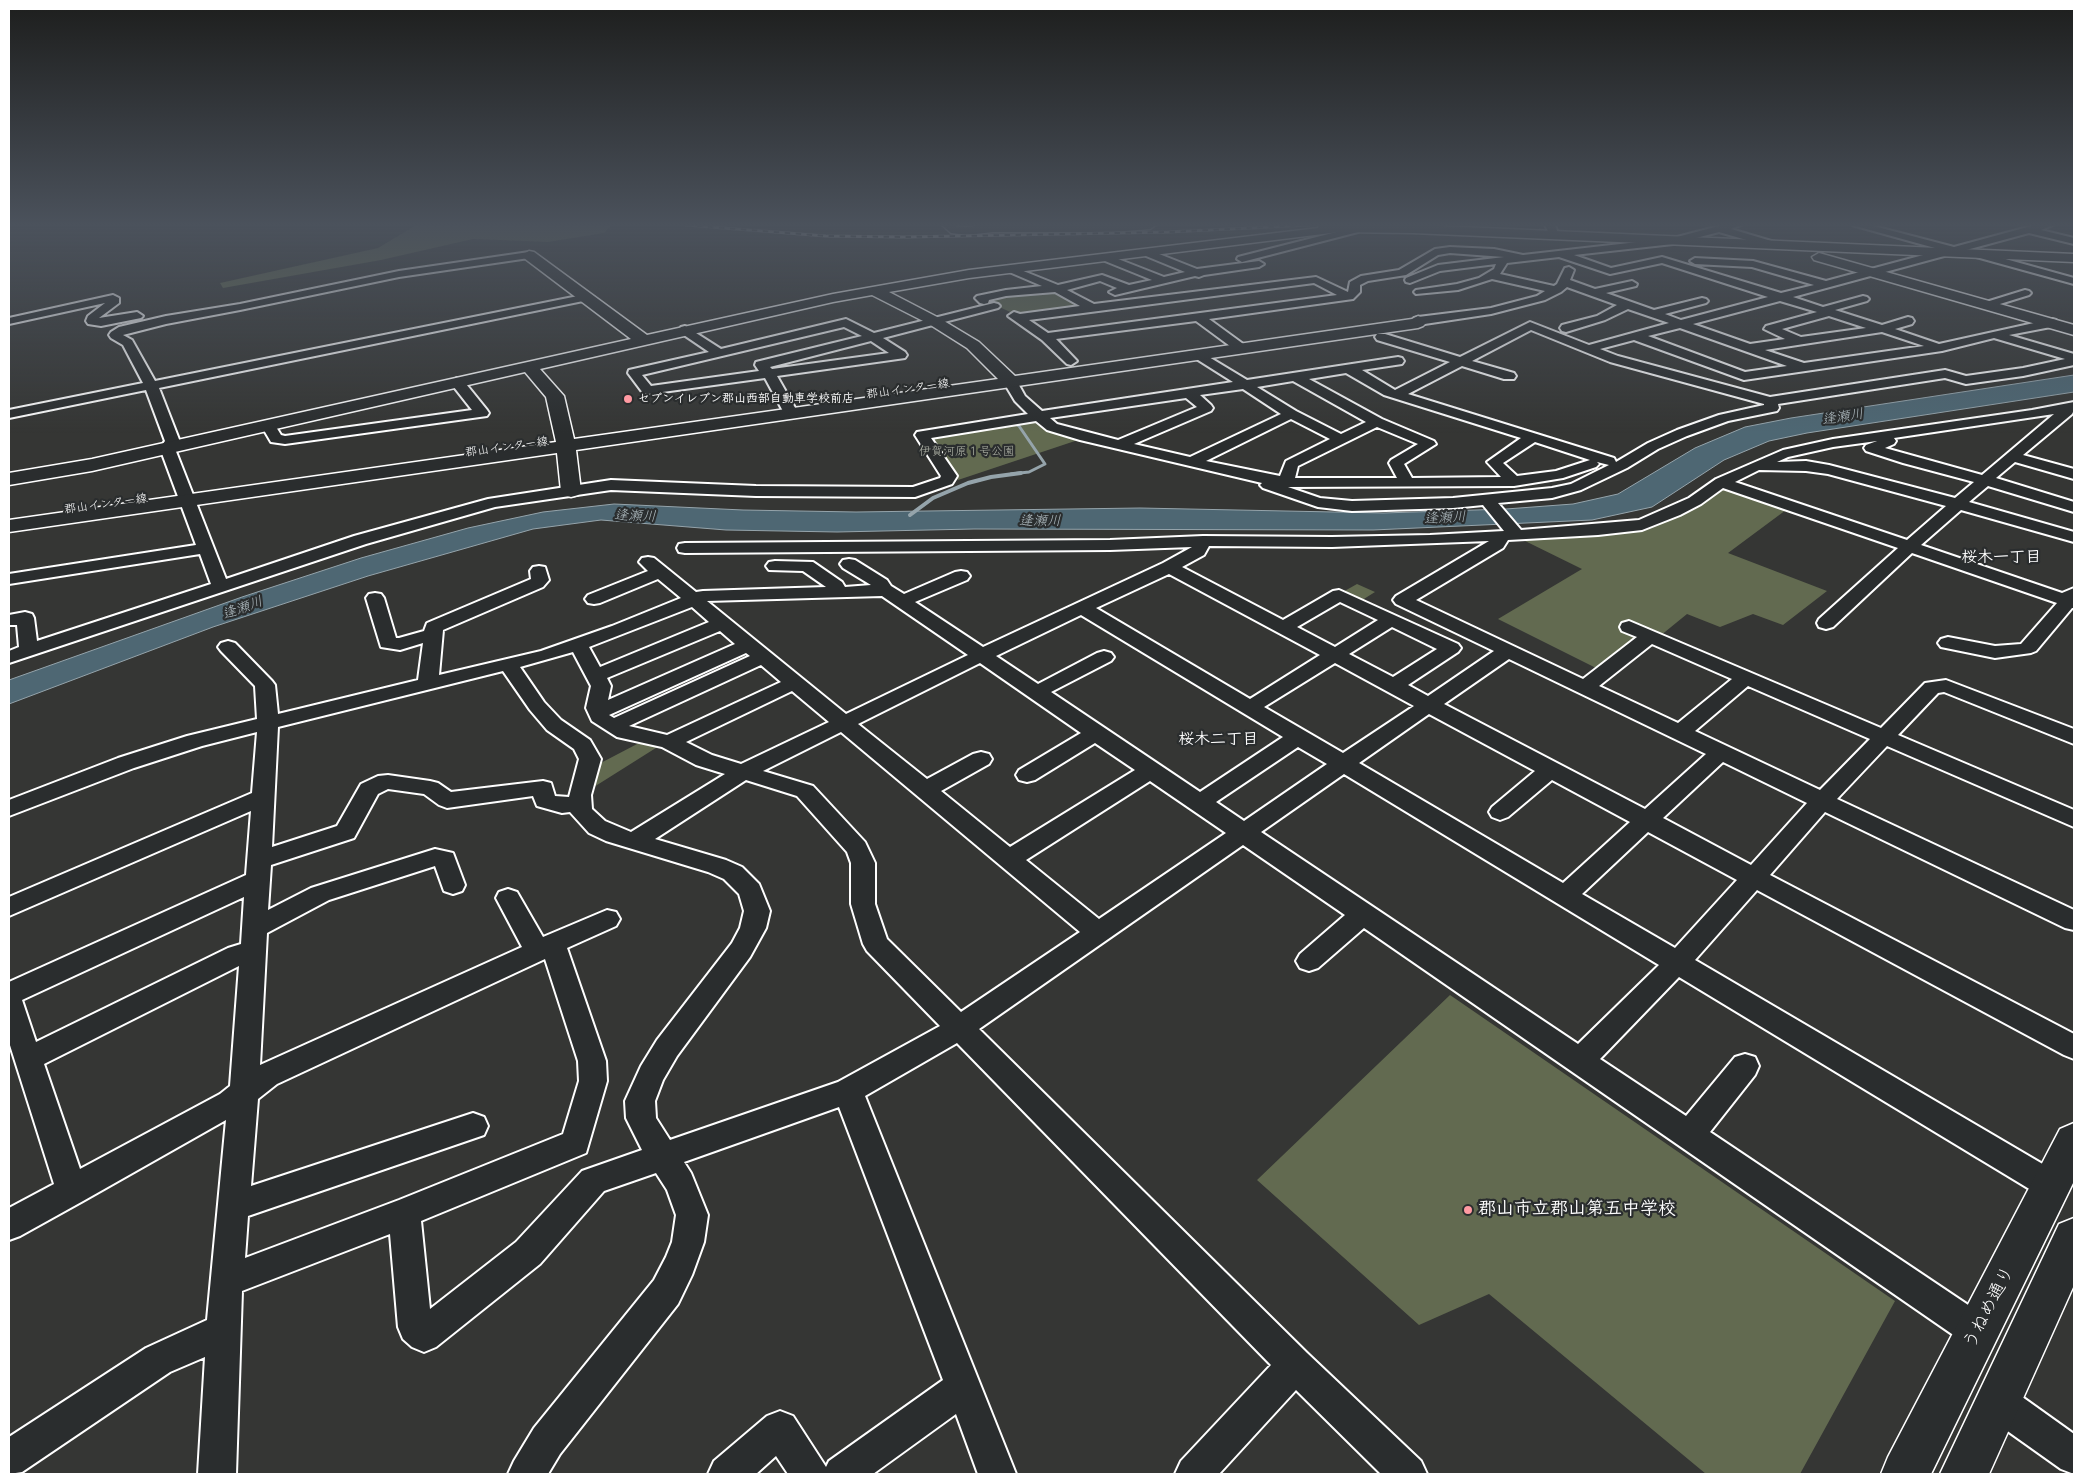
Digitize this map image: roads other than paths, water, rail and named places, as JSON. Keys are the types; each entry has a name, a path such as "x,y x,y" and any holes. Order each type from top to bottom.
{"street":[{"path":"167,448 173,442 151,385 128,343 115,335 123,330 166,320 302,294"},
{"path":"584,294 643,340"},
{"path":"9,479 56,472 167,448 797,305 857,294"},
{"path":"881,294 934,321 973,345 1007,379 1020,398 1046,423 1059,429 1120,446 1190,463 1258,478 1286,482 1514,481 1558,475 1591,464"},
{"path":"1001,294 980,299 1018,318 1046,337 1071,362"},
{"path":"1067,294 1092,308"},
{"path":"1080,301 1105,294"},
{"path":"1018,318 1209,294"},
{"path":"1231,294 1254,309"},
{"path":"1344,294 1349,297"},
{"path":"1046,337 1349,297 1352,294"},
{"path":"9,526 185,497 1007,379 1418,323 1418,321 1491,311 1540,298 1546,294"},
{"path":"1596,294 1858,387"},
{"path":"1774,294 1942,347"},
{"path":"1587,348 1792,294"},
{"path":"1949,294 2074,330"},
{"path":"1987,305 2021,294"},
{"path":"9,414 588,297"},
{"path":"9,321 113,298 113,303 92,318 92,321 101,322 156,314 165,315 166,320"},
{"path":"1797,340 1770,329 1863,299"},
{"path":"1652,314 1702,301"},
{"path":"1566,328 1601,318 1626,305"},
{"path":"790,410 769,374 761,366 994,306"},
{"path":"1197,316 1238,347"},
{"path":"1748,348 1881,329 1908,321"},
{"path":"846,322 902,355 648,390 634,373 718,352 846,322"},
{"path":"1701,383 1942,347 1993,334 2052,324"},
{"path":"1393,393 1530,326 1614,359 1770,401 1945,374 1966,380 2023,372 2074,360"},
{"path":"685,330 718,352"},
{"path":"1993,334 2074,360"},
{"path":"1634,336 1744,376"},
{"path":"1381,337 1462,360 1509,376"},
{"path":"1007,379 1199,355 1238,347"},
{"path":"1199,355 1291,414 1340,439"},
{"path":"9,656 360,540 494,502 611,485 756,491 915,492 947,481 949,476 922,435 1398,361"},
{"path":"528,366 555,396 565,443 571,491"},
{"path":"1349,369 1393,393"},
{"path":"1296,377 1377,422 1429,444 1396,463 1408,482"},
{"path":"268,425 276,439 285,440 482,413 457,382"},
{"path":"1347,405 1381,392 1393,393 1622,465"},
{"path":"1120,446 1206,408 1190,394"},
{"path":"1268,484 1330,504 1453,504 1488,501 1567,489 1622,465 1653,446 1682,433 1724,418 1772,408 1770,401"},
{"path":"685,548 1110,545 1203,541 1332,542 1594,531 1642,525 1695,501 1721,482 1750,468 1783,454 1813,446 2069,407"},
{"path":"1826,623 2069,407"},
{"path":"1190,463 1291,414"},
{"path":"1286,482 1291,464 1377,422"},
{"path":"1901,432 1906,435 1871,448 2074,507"},
{"path":"1514,481 1494,462 1533,437"},
{"path":"167,448 220,585"},
{"path":"2012,456 2074,474"},
{"path":"1750,468 1815,467 1897,487 2074,537"},
{"path":"1721,482 1910,547 2072,599"},
{"name":"郡山インター線","path":"9,519 185,497"},
{"path":"1488,501 1510,534"},
{"path":"1510,534 1498,544 1402,600 2074,921"},
{"path":"634,841 745,771 843,722 1168,567 1198,551 1203,541"},
{"path":"9,579 206,548"},
{"path":"850,564 881,584 883,589"},
{"path":"775,566 807,566 836,586 837,593"},
{"path":"594,599 654,567 1098,932"},
{"path":"1168,567 1430,704 2074,1047"},
{"path":"428,683 434,627 537,583 540,580 539,571"},
{"path":"904,600 961,576"},
{"path":"9,808 126,763 195,742 268,722 509,665 579,645 707,596 837,593 883,589 892,592 904,600 1150,771 1243,832 1977,1331"},
{"path":"1284,627 1339,595 1451,648 1394,685"},
{"path":"375,598 388,643 400,644 433,634"},
{"path":"1948,643 1994,652 2024,649 2072,599"},
{"path":"1082,608 2052,1186"},
{"path":"9,620 25,618 29,649"},
{"path":"1249,708 1391,620"},
{"path":"595,676 722,623"},
{"path":"1629,627 2074,819"},
{"path":"1584,687 1651,636"},
{"path":"579,645 600,686 596,708 605,719 624,732 669,742 704,760 745,771 805,791 856,848 863,862 863,904 876,944 943,1010 958,1029 1295,1365 1408,1474"},
{"path":"217,1474 226,1281 244,1090 268,722 265,685 228,647"},
{"path":"605,719 755,651"},
{"path":"404,1213 415,1327 424,1335 528,1253 593,1181 848,1091 958,1029 1507,651"},
{"path":"1037,692 1104,658"},
{"path":"509,665 537,706 554,725 582,745 590,759 580,794 580,804 581,811 596,826 614,835 717,866 733,873 750,890 757,911 753,928 740,950 667,1048 651,1075 640,1101 641,1118 647,1131 680,1183 692,1215 688,1242 680,1264 666,1292 548,1442 527,1474"},
{"path":"1680,733 1746,677"},
{"path":"669,742 796,682"},
{"path":"1580,1061 1677,963 1823,800 1932,687 1946,686 2074,737"},
{"path":"1027,775 1096,733"},
{"path":"1199,803 1298,737"},
{"path":"1565,895 1721,752"},
{"path":"925,790 982,759"},
{"path":"1500,812 1551,769"},
{"path":"1009,859 1150,771"},
{"path":"9,994 258,870 346,832 369,789 378,783 388,782 430,788 447,800 543,788 545,801 562,805 580,804"},
{"path":"9,907 263,798"},
{"path":"28,1059 237,955 254,939 320,894 435,857 445,859 453,885"},
{"path":"226,1281 404,1213 575,1143 593,1080 592,1061 545,948 508,898"},
{"path":"1309,961 1364,914"},
{"path":"9,1225 230,1103 244,1090 267,1075 607,919"},
{"path":"9,1001 72,1191"},
{"path":"1689,1135 1745,1066"},
{"path":"848,1091 997,1474"},
{"path":"234,1206 473,1126"},
{"name":"うねめ通り","path":"1905,1474 2074,1141"},
{"path":"1964,1474 2074,1238"},
{"path":"9,1459 158,1360 224,1330"},
{"path":"1194,1474 1295,1365"},
{"path":"842,1474 963,1387"},
{"path":"1998,1402 2074,1456"},
{"path":"727,1474 780,1429 810,1474"}],"water":[{"name":"逢瀬川","path":"2074,375 2074,392 1807,433 1769,441 1724,460 1652,507 1592,520 1373,530 974,529 837,532 726,530 601,520 533,529 368,576 213,627 9,704 9,680 242,597 361,558 468,528 543,512 614,504 743,510 856,512 1140,508 1383,513 1506,509 1573,504 1618,494 1695,448 1745,427 1791,418"}],"waterway":[{"path":"1011,421 1019,426 1045,464 1029,472 1011,474"},
{"path":"910,515 933,498 968,483 991,477 1021,473"}],"place":[{"name":"セブンイレブン郡山西部自動車学校前店","path":"628,399"},
{"name":"郡山市立郡山第五中学校","path":"1468,1210"}],"district":[{"name":"桜木一丁目","path":"2001,559"},
{"name":"桜木二丁目","path":"1218,741"}],"park label":[{"name":"伊賀河原１号公園","path":"967,452"}]}
